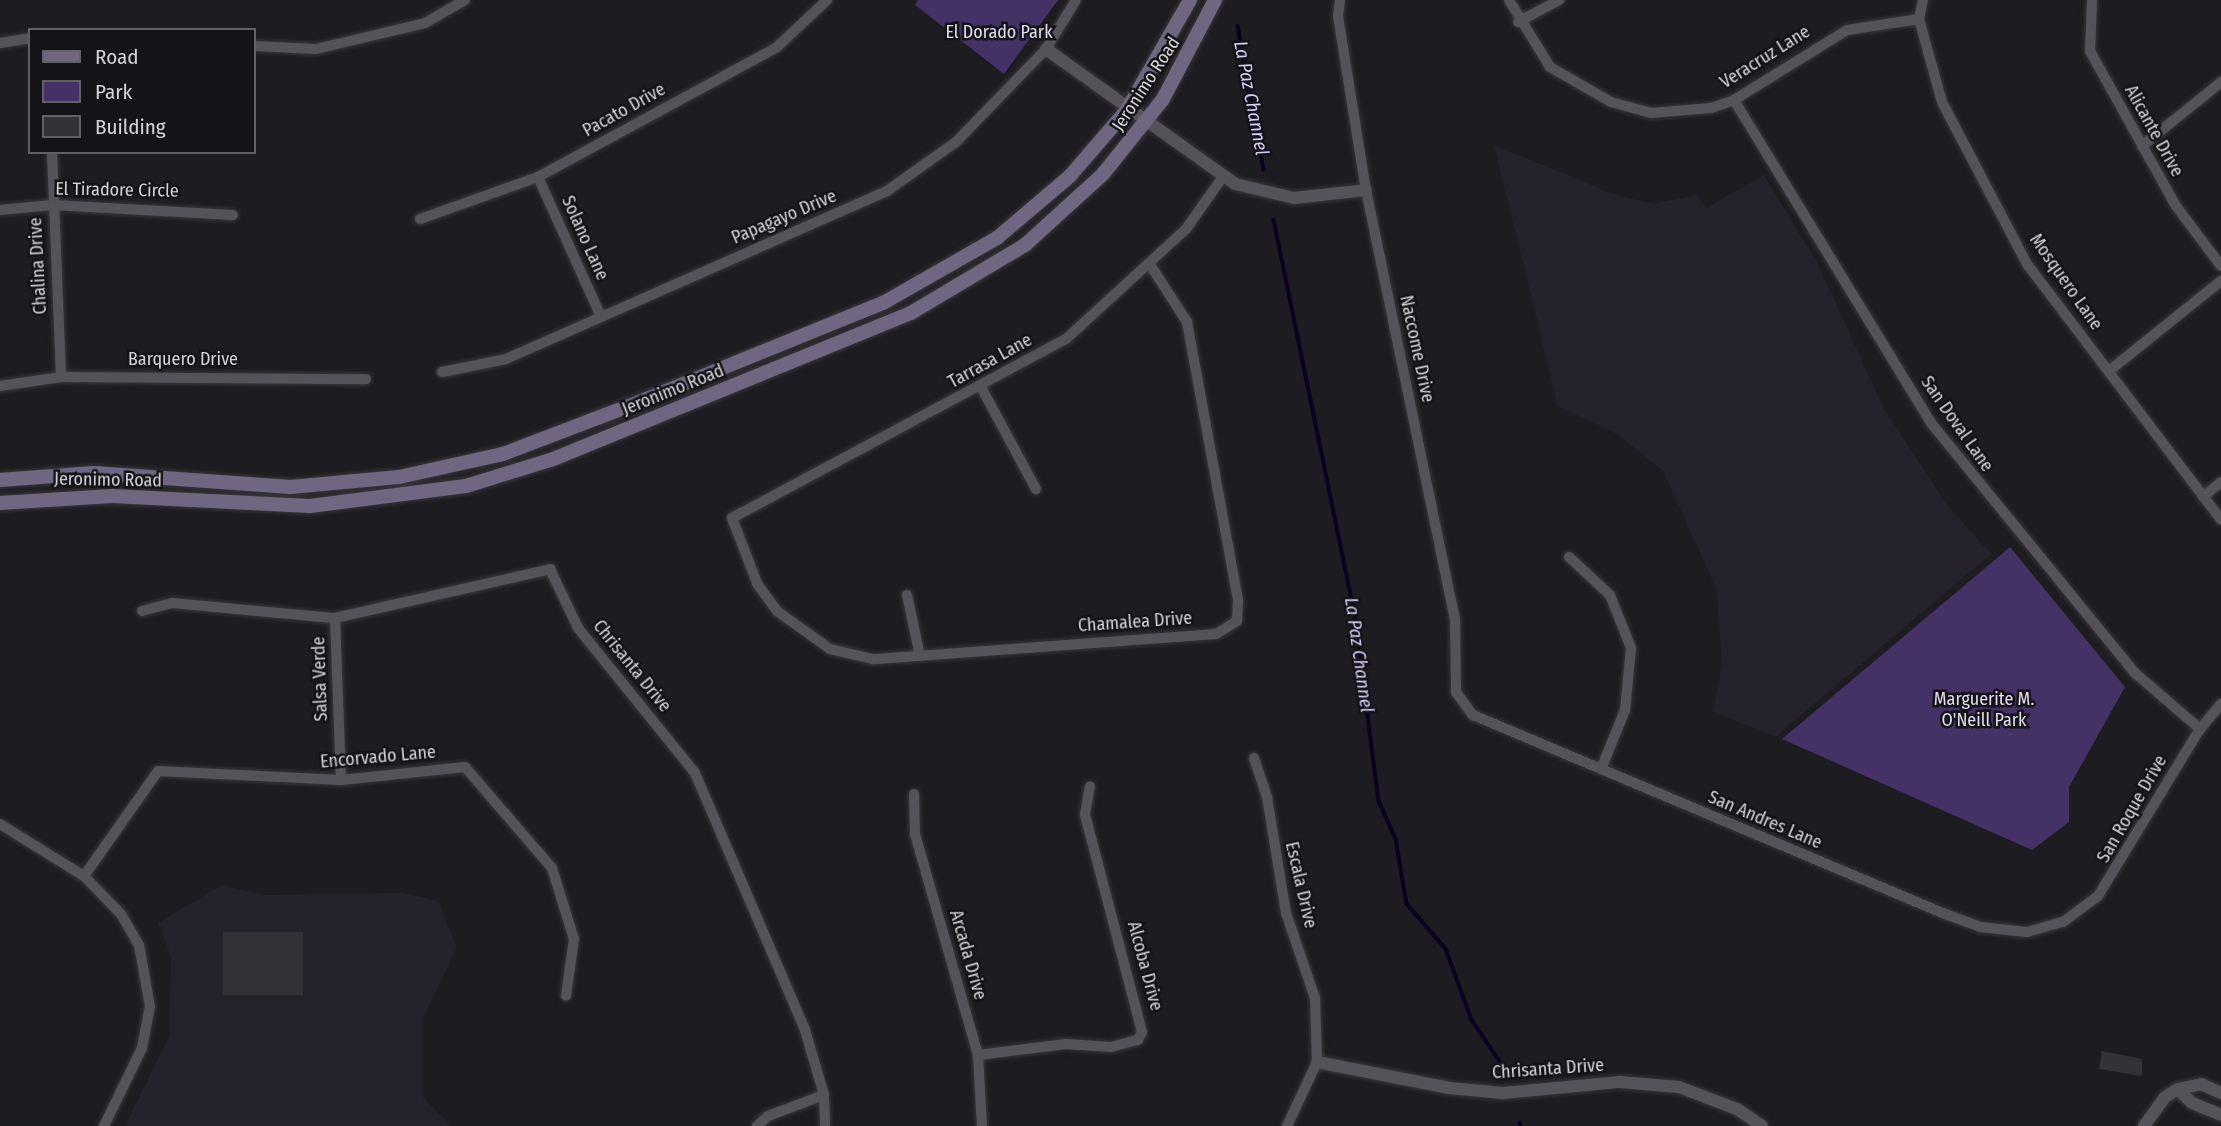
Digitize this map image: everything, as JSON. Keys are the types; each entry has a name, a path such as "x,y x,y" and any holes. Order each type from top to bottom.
{"main road":[{"name":"Jeronimo Road","path":"0,480 94,472 291,487 399,477 514,450 936,277 1023,219 1127,110 1190,0"},
{"name":"Jeronimo Road","path":"0,503 112,496 246,506 349,503 466,486 553,459 959,289 1050,226 1146,124 1215,0"}],"street":[{"path":"256,46 316,49 425,23 465,0"},
{"name":"Pacato Drive","path":"419,219 538,177 777,47 827,0"},
{"name":"Papagayo Drive","path":"442,372 506,359 600,314 887,191 956,142 1045,49 1076,0"},
{"name":"Naccome Drive","path":"1340,0 1338,16 1366,190 1455,618 1461,705"},
{"name":"Veracruz Lane","path":"1509,0 1518,22 1550,66 1611,102 1669,113 1734,100 1847,30 1919,19"},
{"path":"1518,22 1559,0"},
{"name":"Mosquero Lane","path":"1923,0 1919,19 1942,102 2027,264 2221,520"},
{"name":"Alicante Drive","path":"2092,0 2090,51 2175,206 2221,266"},
{"path":"0,43 28,38"},
{"path":"1045,49 1222,178 1253,191 1294,198 1366,190"},
{"path":"2142,146 2221,82"},
{"name":"San Doval Lane","path":"1734,100 1931,423 2135,673 2200,729"},
{"name":"Chalina Drive","path":"52,154 61,377"},
{"name":"Solano Lane","path":"538,177 600,314"},
{"name":"Tarrasa Lane","path":"732,518 981,387 1066,339 1199,214 1222,178"},
{"name":"El Tiradore Circle","path":"0,210 53,205 233,215"},
{"name":"Chamalea Drive","path":"732,518 757,583 801,632 830,649 873,659 1216,634 1237,621 1238,601 1187,322 1149,263"},
{"path":"2109,371 2221,281"},
{"name":"Barquero Drive","path":"0,386 61,377 366,379"},
{"path":"981,387 1036,489"},
{"path":"2203,497 2221,482"},
{"path":"1569,556 1610,594 1631,648 1625,710 1601,769"},
{"name":"Chrisanta Drive","path":"142,611 172,603 335,618 550,569 578,628 695,773 805,1030 824,1095 825,1126"},
{"path":"907,596 920,656"},
{"name":"Salsa Verde","path":"335,618 341,780"},
{"name":"San Roque Drive","path":"2063,922 2113,878 2200,729 2221,704"},
{"name":"San Andres Lane","path":"1461,705 1601,769 1980,927 2027,932 2063,922"},
{"name":"Escala Drive","path":"1254,758 1268,797 1286,913 1315,998 1317,1062"},
{"name":"Encorvado Lane","path":"84,876 158,771 341,780 465,767 552,868 574,939 566,995"},
{"name":"Alcoba Drive","path":"978,1055 1066,1044 1111,1047 1138,1040 1142,1031 1085,814 1090,786"},
{"name":"Arcada Drive","path":"914,794 915,834 978,1055 982,1126"},
{"path":"0,824 84,876 121,914 139,945 150,1006 142,1048 104,1126"},
{"path":"1287,1126 1317,1062"},
{"name":"Chrisanta Drive","path":"1317,1062 1449,1088 1503,1093 1620,1082 1679,1087 1737,1109 1762,1126"},
{"path":"2144,1126 2165,1097 2178,1089 2201,1084 2221,1093"},
{"path":"2178,1089 2192,1103 2221,1115"},
{"path":"757,1126 768,1116 824,1095"}],"shaded area":[{"path":"1494,145 1613,194 1653,204 1697,195 1706,208 1764,175 1817,262 1883,407 1945,502 1991,554 1775,737 1713,712 1722,665 1717,590 1663,471 1617,434 1558,406"},
{"path":"222,885 263,895 402,893 438,901 457,947 423,1018 423,1097 451,1126 125,1126 169,1037 171,957 158,923"}],"green space":[{"name":"El Dorado Park","path":"918,0 1058,0 1004,74 915,5"},
{"name":"Marguerite M. O'Neill Park","path":"2010,547 2125,687 2069,787 2069,822 2032,850 1782,739"}],"building":[{"path":"223,932 303,932 303,995 223,995"},
{"path":"2102,1051 2142,1059 2142,1076 2099,1069"}],"waterway":[{"name":"La Paz Channel","path":"1238,26 1264,170"},
{"name":"La Paz Channel","path":"1274,220 1355,616 1379,801 1396,839 1407,904 1446,949 1472,1020 1501,1063"}]}
